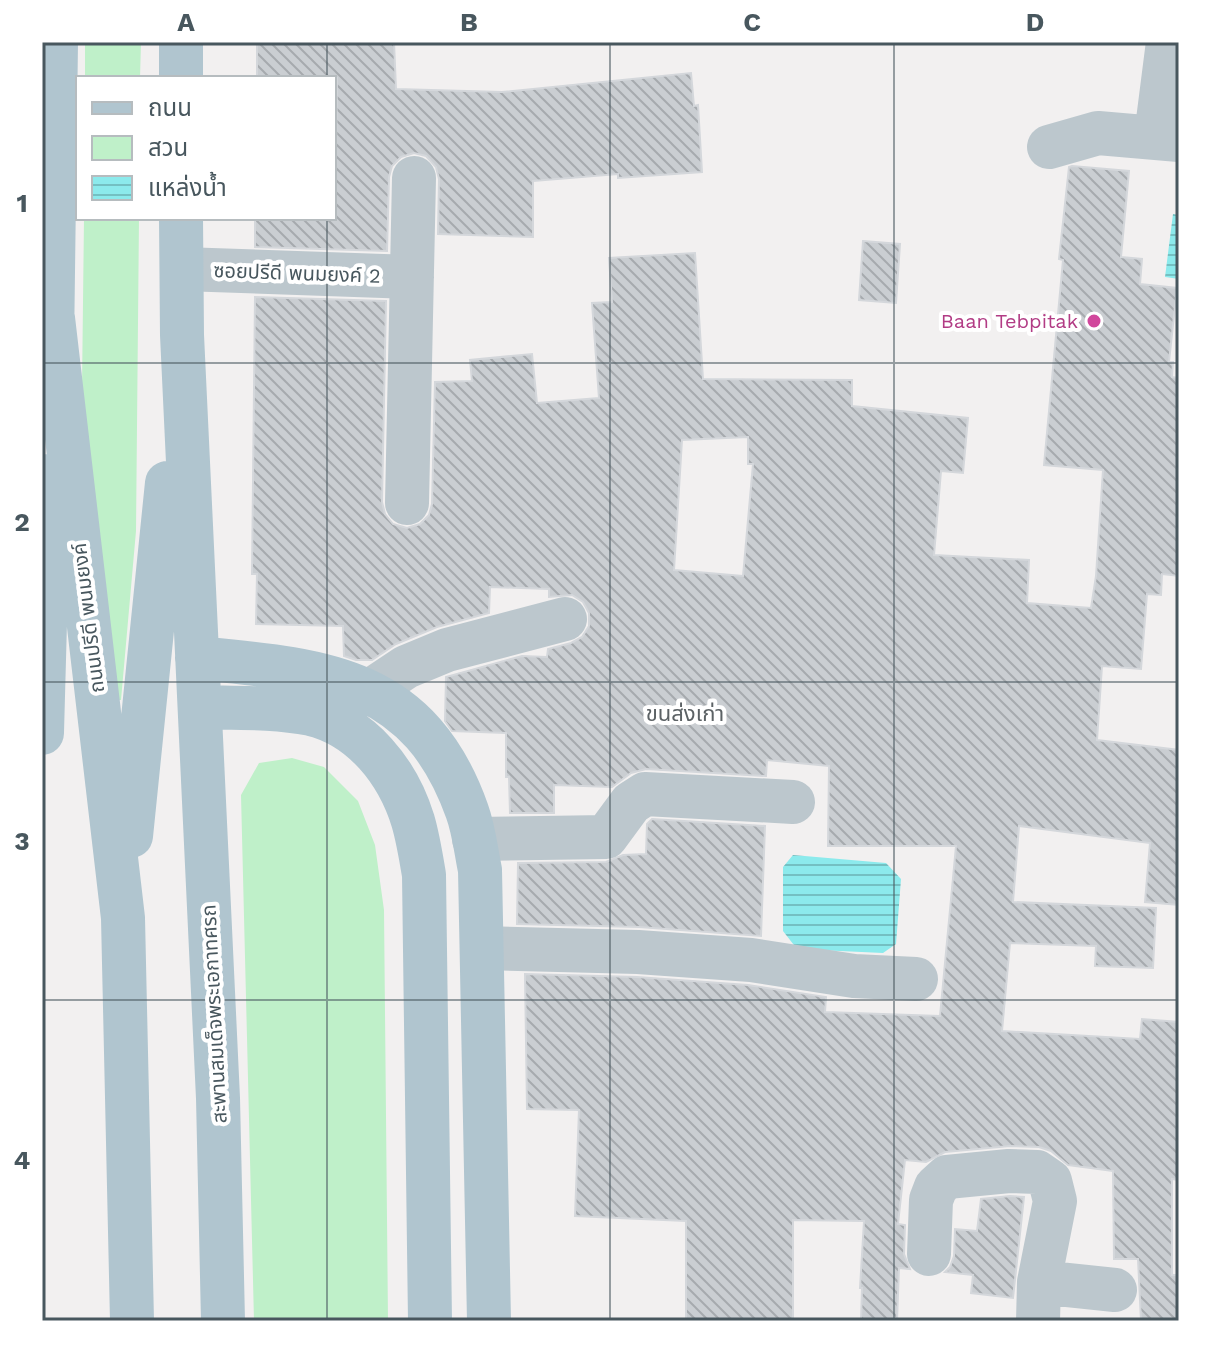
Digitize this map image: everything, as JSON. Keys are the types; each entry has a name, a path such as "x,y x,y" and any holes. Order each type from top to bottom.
{"main road":[{"name":"ถนนปรีดี พนมยงค์","path":"42,733 56,42"},
{"path":"181,42 181,76"},
{"name":"ถนนปรีดี พนมยงค์","path":"181,220 182,335 200,707"},
{"name":"ถนนปรีดี พนมยงค์","path":"49,293 123,918 132,1321"},
{"name":"ถนนปรีดี พนมยงค์","path":"123,918 182,335"},
{"path":"197,658 293,667 344,680 370,691 401,710 449,767 468,814 480,870 489,1321"},
{"path":"200,707 288,710 341,725 371,747 392,774 413,819 424,875 430,1321"},
{"name":"สะพานสมเด็จพระเอกาทศรถ","path":"200,707 218,1098 223,1321"}],"street":[{"path":"1049,147 1098,133 1167,138 1168,42"},
{"path":"407,503 414,178"},
{"name":"ซอยปรีดี พนมยงค์ 2","path":"182,269 412,277"},
{"path":"370,691 406,667 447,650 565,619"},
{"path":"474,839 606,837 631,803 645,794 793,802"},
{"path":"482,948 638,952 751,960 854,976 916,979"},
{"path":"929,1254 931,1200 936,1187 947,1177 1009,1171 1037,1172 1050,1181 1055,1201 1039,1301 1115,1290"}],"green space":[{"path":"85,42 141,42 140,76 85,76"},
{"path":"84,220 139,220 136,531 121,700 116,700 82,387"},
{"path":"292,758 324,767 358,801 375,845 384,910 388,1321 254,1321 241,795 259,763"}],"water":[{"path":"1173,214 1179,215 1179,279 1165,277"},
{"path":"793,855 886,863 901,879 896,944 883,953 797,949 783,931 783,867"}],"building":[{"path":"257,42 394,42 396,89 502,92 691,73 694,106 698,105 702,172 618,178 618,174 533,181 533,237 438,234 439,179 436,167 426,156 414,153 401,157 392,166 387,251 255,247 255,220 336,220 336,76 257,76"},
{"path":"1069,167 1129,171 1121,257 1142,259 1140,284 1177,288 1169,362 1173,362 1172,377 1179,378 1179,576 1162,574 1161,595 1147,594 1141,669 1102,666 1097,740 1179,750 1179,905 1145,902 1150,843 1019,826 1013,902 1156,908 1153,968 1095,966 1096,946 1010,943 1002,1031 1140,1039 1142,1019 1179,1022 1179,1180 1172,1179 1172,1275 1179,1275 1179,1321 1141,1321 1138,1259 1114,1259 1113,1171 1068,1165 1051,1151 1039,1147 1010,1146 945,1152 926,1162 905,1160 898,1224 905,1225 904,1254 910,1269 899,1268 897,1321 861,1321 864,1221 793,1220 793,1321 686,1321 686,1221 575,1216 579,1110 527,1109 525,974 637,977 748,985 826,997 825,1012 940,1016 956,846 828,846 829,766 767,760 766,776 646,769 631,773 612,787 554,785 554,813 510,813 506,733 452,731 445,721 446,677 522,656 547,657 548,649 582,637 589,626 589,613 583,602 572,595 549,597 549,589 490,587 489,613 437,627 396,644 372,660 344,656 343,626 256,624 257,574 252,574 255,297 386,301 382,502 385,514 393,524 407,528 420,524 429,515 432,504 435,382 472,381 470,360 532,354 537,403 599,398 592,303 612,302 609,258 695,253 703,379 852,380 852,406 968,418 963,473 941,471 934,555 1029,560 1027,603 1091,608 1103,470 1044,465","holes":["748,437 748,464 753,464 743,576 674,570 682,440"]},
{"path":"863,241 900,244 896,303 859,300"},
{"path":"652,819 765,826 761,936 639,927 517,924 518,863 606,862 623,855 646,854 647,824"},
{"path":"1024,1197 1013,1298 971,1293 973,1275 945,1272 954,1256 955,1229 977,1231 981,1199"}],"place":[{"name":"Baan Tebpitak","path":"1094,321"}],"district":[{"name":"ขนส่งเก่า","path":"685,713"}]}
